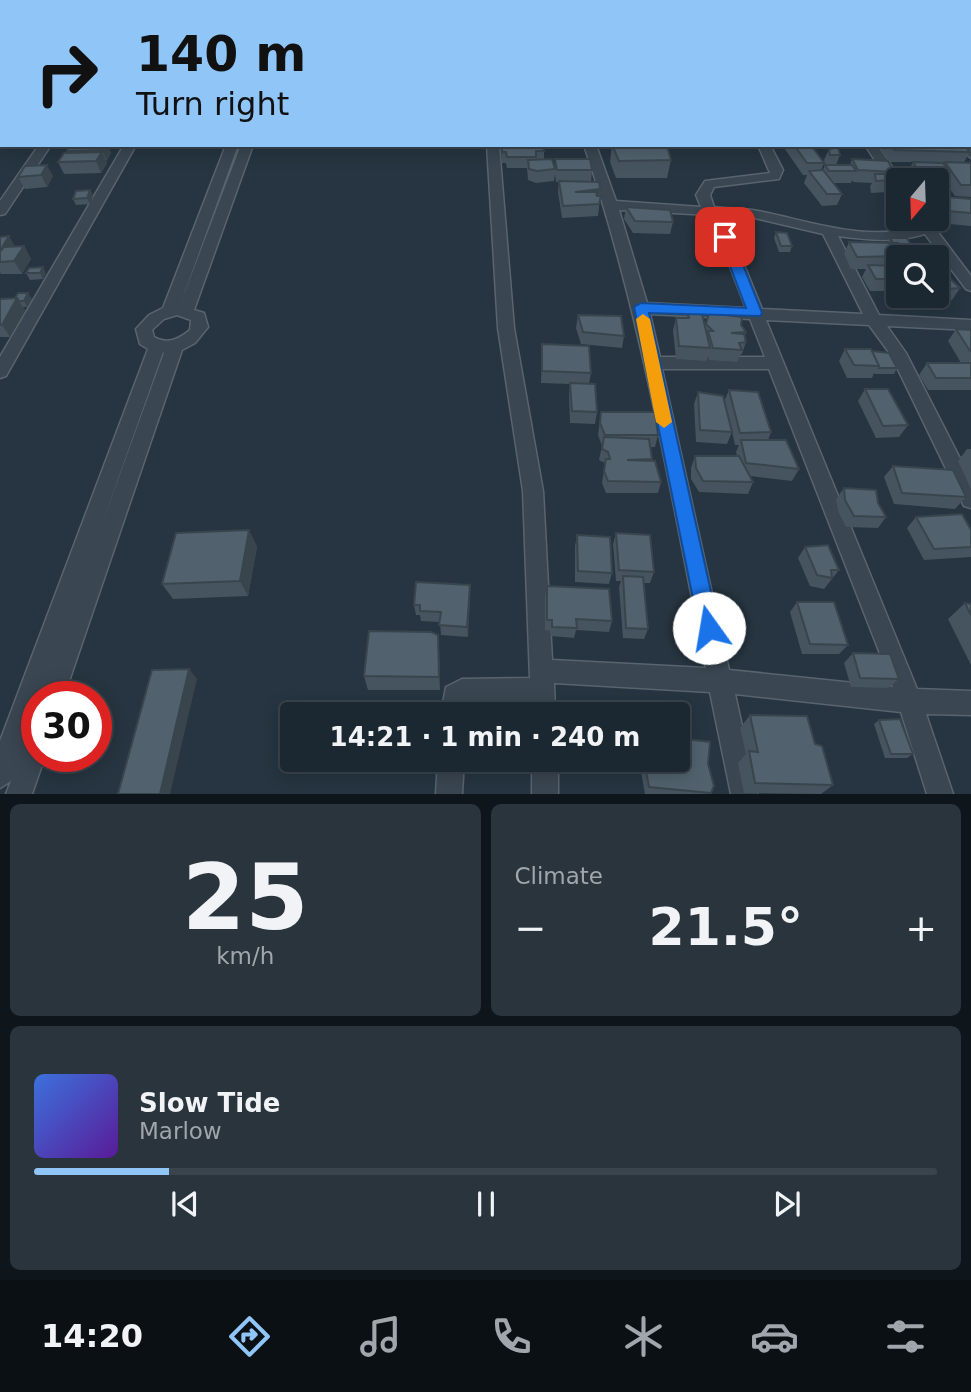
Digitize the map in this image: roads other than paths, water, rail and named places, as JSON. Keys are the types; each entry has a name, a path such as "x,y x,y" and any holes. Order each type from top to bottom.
{"street":[{"path":"0,211 44,147"},
{"path":"0,372 129,147"},
{"path":"178,311 231,147"},
{"path":"178,311 246,147"},
{"path":"493,147 506,328 533,491 542,692"},
{"path":"591,147 641,307 744,793"},
{"path":"765,147 777,170 775,176 710,184 703,195 755,313 909,701 940,793"},
{"path":"872,147 887,168"},
{"path":"611,205 765,215 829,231 891,237 907,231"},
{"path":"829,231 874,320 898,353 971,500"},
{"path":"930,231 969,280"},
{"path":"641,307 964,324 971,309"},
{"path":"178,311 198,317 200,327 192,338 166,346 146,340 144,329 153,318 178,311"},
{"path":"57,681 166,346"},
{"path":"0,775 166,346"},
{"path":"651,363 775,363"},
{"path":"454,702 455,696 462,691 542,692 721,681 909,701 971,703"},
{"path":"19,793 26,772"},
{"path":"449,793 450,772"},
{"path":"545,772 545,793"}]}
